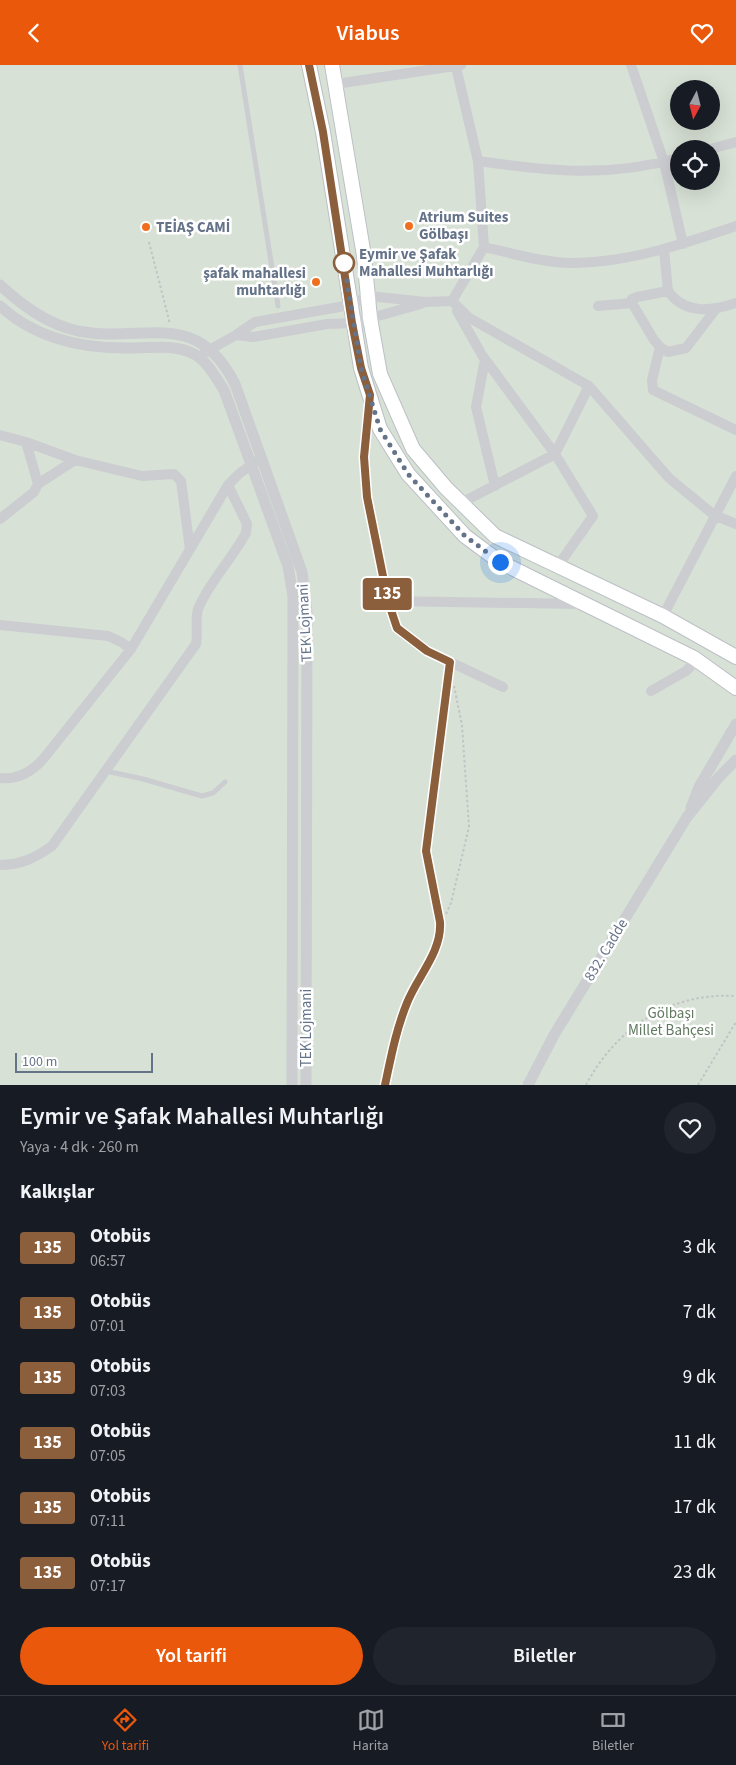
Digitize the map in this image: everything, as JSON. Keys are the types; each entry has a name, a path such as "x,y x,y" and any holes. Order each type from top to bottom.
{"main road":[{"path":"309,65 323,132 352,323 361,368 380,429 408,474 465,536 500,562 697,661 736,688"},
{"path":"332,65 380,374 413,449 461,503 496,536 557,567 663,615 736,657"}],"street":[{"path":"631,65 664,162 684,244"},
{"path":"336,85 459,66 478,161 484,247 452,301"},
{"path":"720,146 736,142"},
{"path":"478,161 552,171 597,172 670,160"},
{"path":"484,247 574,263 624,259 664,250 736,226"},
{"path":"664,250 668,291 689,307 715,310 736,303"},
{"name":"TEK Lojmani","path":"0,285 22,305 41,317 77,330 111,335 156,331 183,335 210,350 225,364 236,384 302,571 308,613 306,1085"},
{"path":"632,303 632,299 637,297 668,291"},
{"path":"198,357 255,322 350,305 369,296 426,302 452,301 468,317 590,386 669,478 714,515 736,524"},
{"path":"452,301 485,359 555,454 593,516 557,567"},
{"path":"236,335 253,337 327,324 352,323 426,302"},
{"path":"598,306 632,303"},
{"path":"632,303 660,347 668,352 686,348 715,310"},
{"name":"TEK Lojmani","path":"0,305 34,329 72,344 102,349 170,347 194,353 212,371 224,390 288,566 293,596 292,1085"},
{"path":"660,347 652,380 653,390 736,430"},
{"path":"485,359 476,407 495,486"},
{"path":"461,503 555,454 590,386"},
{"path":"370,395 364,457 367,497 388,601 397,628 427,651 503,687"},
{"path":"0,435 26,442 75,460 142,476 174,474 181,481 190,549"},
{"path":"26,442 38,483"},
{"path":"0,778 22,776 36,767 130,649 228,485 251,464 262,457"},
{"path":"0,519 34,492 38,483 75,460"},
{"path":"663,615 736,475"},
{"path":"0,865 15,865 35,858 52,846 196,644 198,633 197,612 246,533 247,524 228,485"},
{"path":"388,601 582,604"},
{"path":"0,625 108,636 121,641 130,649"},
{"path":"651,691 686,671 697,661"},
{"name":"832. Cadde","path":"687,817 699,787 736,724"},
{"name":"832. Cadde","path":"528,1085 554,1035 687,817 719,777 736,760"}],"lane":[{"path":"240,65 278,306"},
{"path":"385,1085 401,1018 412,992 430,961 440,932 440,918 426,851 450,662"},
{"path":"106,771 143,779 202,796 213,793 225,782"}],"path":[{"path":"149,242 172,333"},
{"path":"440,918 447,913 451,903 470,827 462,725 454,686 448,679"},
{"path":"586,1085 612,1047 645,1017 690,999 736,996"},
{"path":"698,1085 736,1022"}],"green space":[{"name":"Gölbaşı Millet Bahçesi","path":"0,65 736,65 736,1085 0,1085"}],"bus line":[{"name":"135","path":"309,65 323,132 352,323 361,368 370,395 364,457 367,497 388,601 397,628 427,651 450,662 426,851 441,927 430,961 416,983 401,1018 385,1085"}],"place":[{"name":"Atrium Suites Gölbaşı","path":"409,226"},
{"name":"TEİAŞ CAMİ","path":"146,227"},
{"name":"Eymir ve Şafak Mahallesi Muhtarlığı","path":"344,263"},
{"name":"şafak mahallesi muhtarlığı","path":"316,282"}],"route":[{"path":"344,263 352,323 361,368 380,429 408,474 465,536 500,562"}]}
